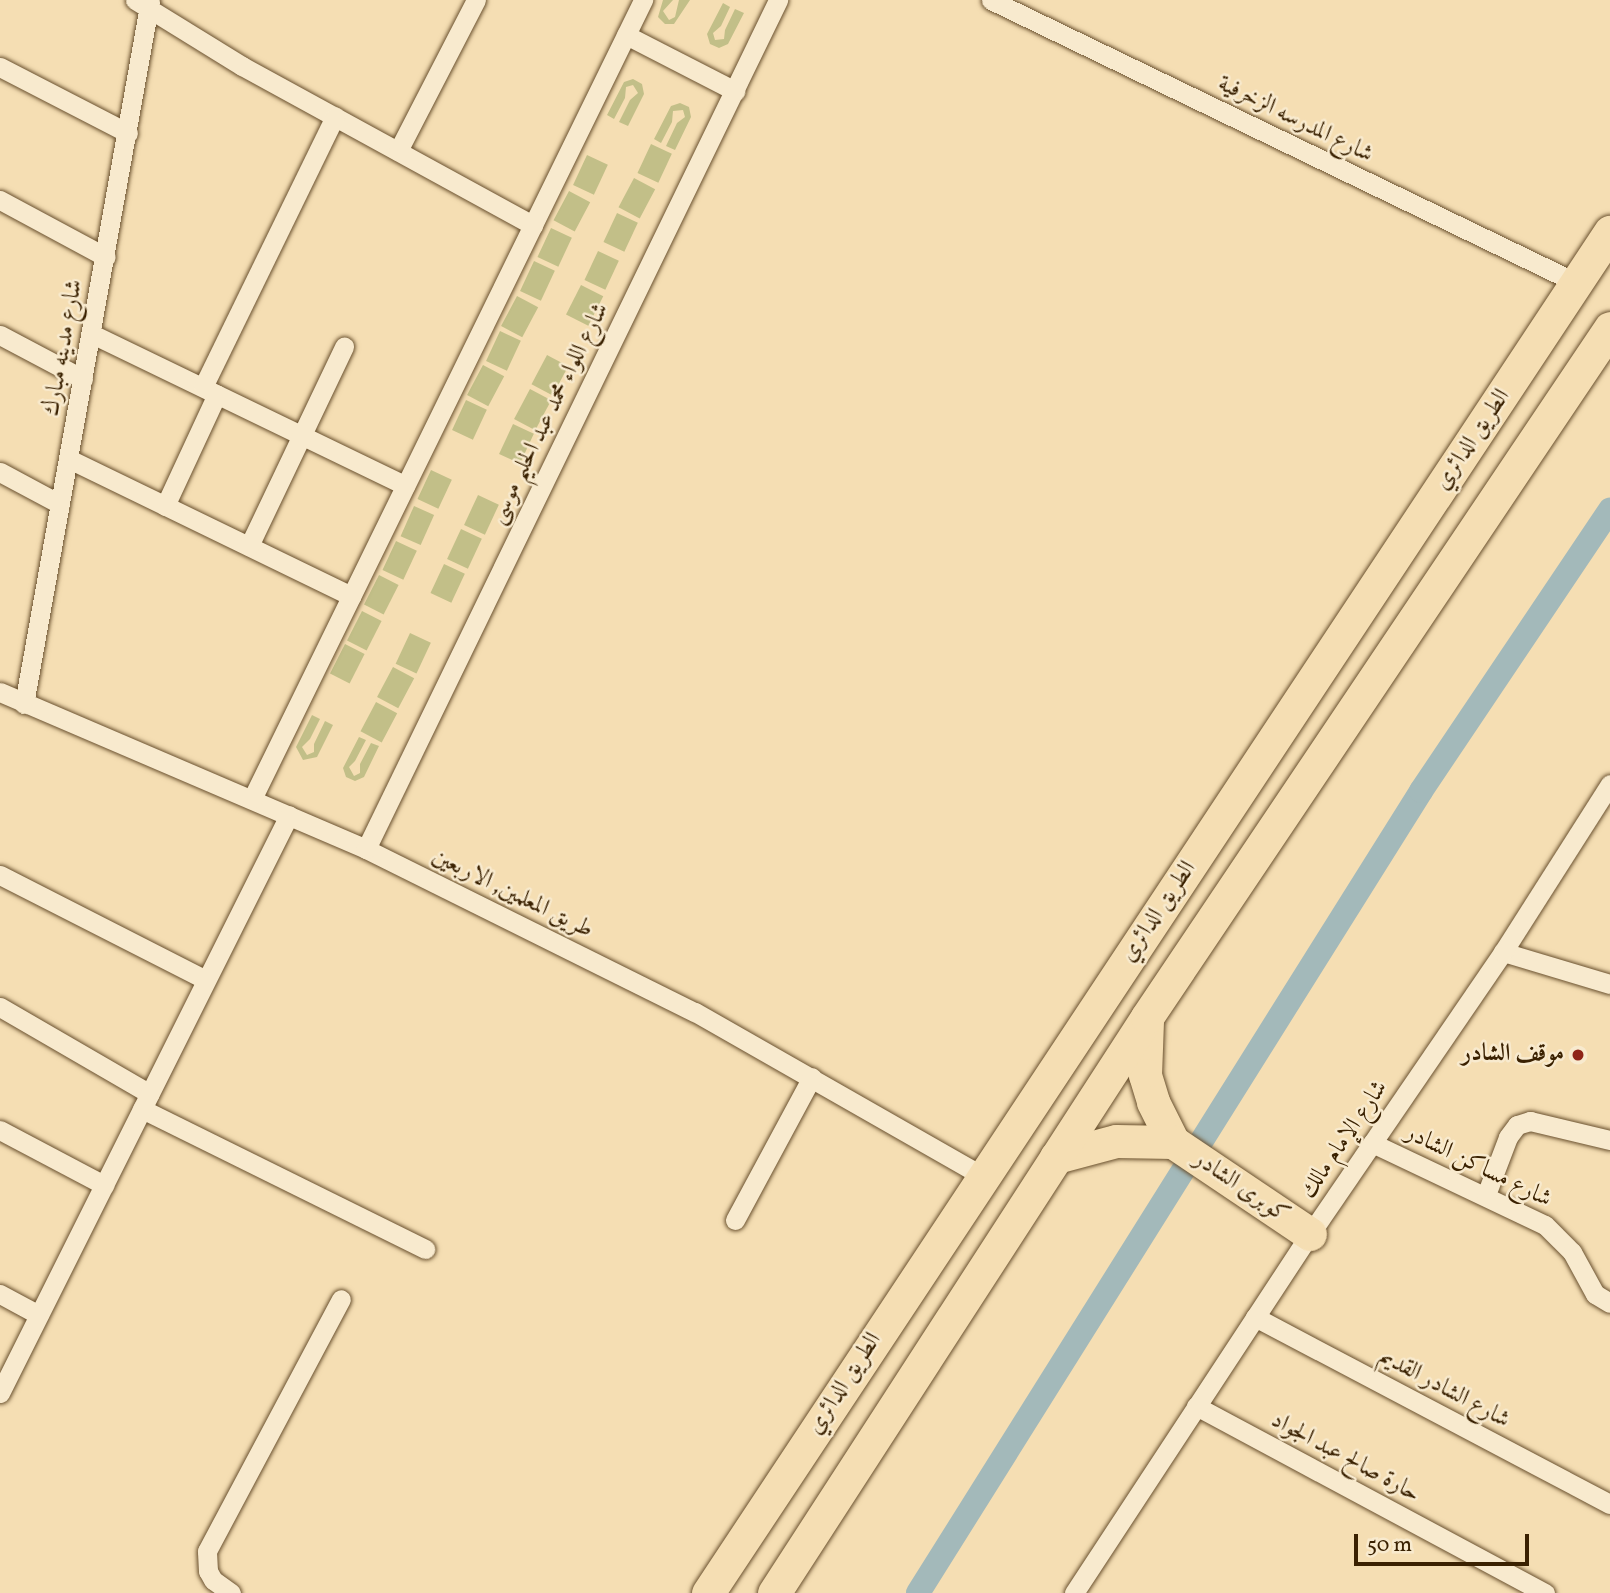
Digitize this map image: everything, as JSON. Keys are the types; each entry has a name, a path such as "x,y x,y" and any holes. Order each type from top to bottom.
{"highway":[{"name":"الطريق الدائري","path":"708,1593 1610,232"},
{"name":"الطريق الدائري","path":"774,1593 1147,1017 1610,328"},
{"name":"كوبرى الشادر","path":"1147,1017 1145,1075 1153,1102 1173,1142 1310,1234"},
{"name":"كوبرى الشادر","path":"1056,1157 1116,1141 1173,1142"}],"street":[{"path":"398,151 476,0"},
{"path":"251,799 643,0"},
{"name":"شارع اللواء محمد عبد الحليم موسى","path":"366,849 779,0"},
{"name":"شارع المدرسه الزخرفية","path":"991,0 1577,283"},
{"path":"145,3 242,66 533,225"},
{"name":"شارع مدينه مبارك","path":"24,704 128,132 145,3"},
{"path":"626,35 735,91"},
{"path":"0,67 128,132"},
{"path":"165,506 210,391 335,117"},
{"path":"0,200 106,257"},
{"path":"92,334 405,485"},
{"path":"0,335 83,379"},
{"path":"248,546 344,347"},
{"path":"69,459 351,596"},
{"path":"0,472 60,504"},
{"name":"طريق المعلمين, الاربعين","path":"0,692 366,849 695,1012 983,1176"},
{"name":"شارع الإمام مالك","path":"1074,1593 1310,1234 1503,952 1610,784"},
{"path":"0,1393 289,816"},
{"path":"0,875 206,980"},
{"path":"1503,952 1610,984"},
{"path":"0,1007 146,1101 425,1248"},
{"path":"735,1220 812,1077"},
{"path":"1486,1195 1508,1137 1517,1125 1530,1121 1610,1140"},
{"path":"0,1130 104,1185"},
{"name":"شارع مساكن الشادر","path":"1372,1143 1535,1218 1555,1233 1572,1252 1587,1284 1595,1294 1610,1303"},
{"path":"0,1294 39,1315"},
{"path":"231,1593 214,1580 208,1571 207,1551 341,1299"},
{"name":"شارع الشادر القديم","path":"1255,1317 1610,1504"},
{"name":"حارة صالح عبد الجواد","path":"1196,1406 1545,1593"}],"shaded area":[{"path":"663,0 673,0 663,11 669,20 675,17 679,0 690,0 674,24 665,24 658,17"},
{"path":"723,3 730,7 721,26 713,33 715,40 724,39 725,30 735,9 744,13 728,44 719,48 710,44 707,34"},
{"path":"633,79 642,84 644,94 628,126 619,122 630,100 638,93 633,85 626,87 625,98 614,119 607,115 624,82"},
{"path":"680,103 689,107 691,117 675,150 666,146 677,123 685,117 683,110 673,111 672,122 661,143 654,139 671,106"},
{"path":"651,144 672,154 658,183 637,173"},
{"path":"587,155 608,165 594,195 573,185"},
{"path":"634,178 655,189 640,218 619,207"},
{"path":"569,191 590,202 575,231 554,220"},
{"path":"617,213 638,223 624,252 603,242"},
{"path":"551,228 572,238 558,267 537,257"},
{"path":"598,251 619,261 605,290 584,280"},
{"path":"534,261 555,271 541,301 520,291"},
{"path":"581,285 603,296 588,326 566,314"},
{"path":"517,296 538,307 522,337 501,326"},
{"path":"500,331 521,341 507,371 486,361"},
{"path":"547,355 568,366 553,395 532,384"},
{"path":"483,365 504,376 488,406 467,395"},
{"path":"530,389 551,400 535,430 514,419"},
{"path":"466,400 487,410 473,440 452,430"},
{"path":"513,424 534,434 520,464 499,454"},
{"path":"431,470 452,480 438,509 417,499"},
{"path":"478,495 499,505 485,535 464,525"},
{"path":"414,506 434,515 421,545 401,536"},
{"path":"461,529 482,539 468,569 447,559"},
{"path":"396,541 417,551 403,580 382,570"},
{"path":"444,564 465,574 451,603 430,593"},
{"path":"379,575 399,585 384,614 364,604"},
{"path":"362,611 382,621 367,650 347,640"},
{"path":"410,633 431,643 416,674 396,664"},
{"path":"345,644 365,654 350,683 330,673"},
{"path":"393,667 414,678 398,708 377,697"},
{"path":"376,702 397,713 382,742 361,731"},
{"path":"312,715 320,719 310,739 302,747 307,755 314,752 314,744 325,721 333,725 317,757 303,760 296,747"},
{"path":"359,737 366,740 349,767 354,776 360,773 360,764 371,743 379,746 364,777 355,781 346,777 343,768"}],"waterway":[{"path":"918,1593 1421,791 1610,510"}],"place":[{"name":"موقف الشادر","path":"1578,1055"}]}
